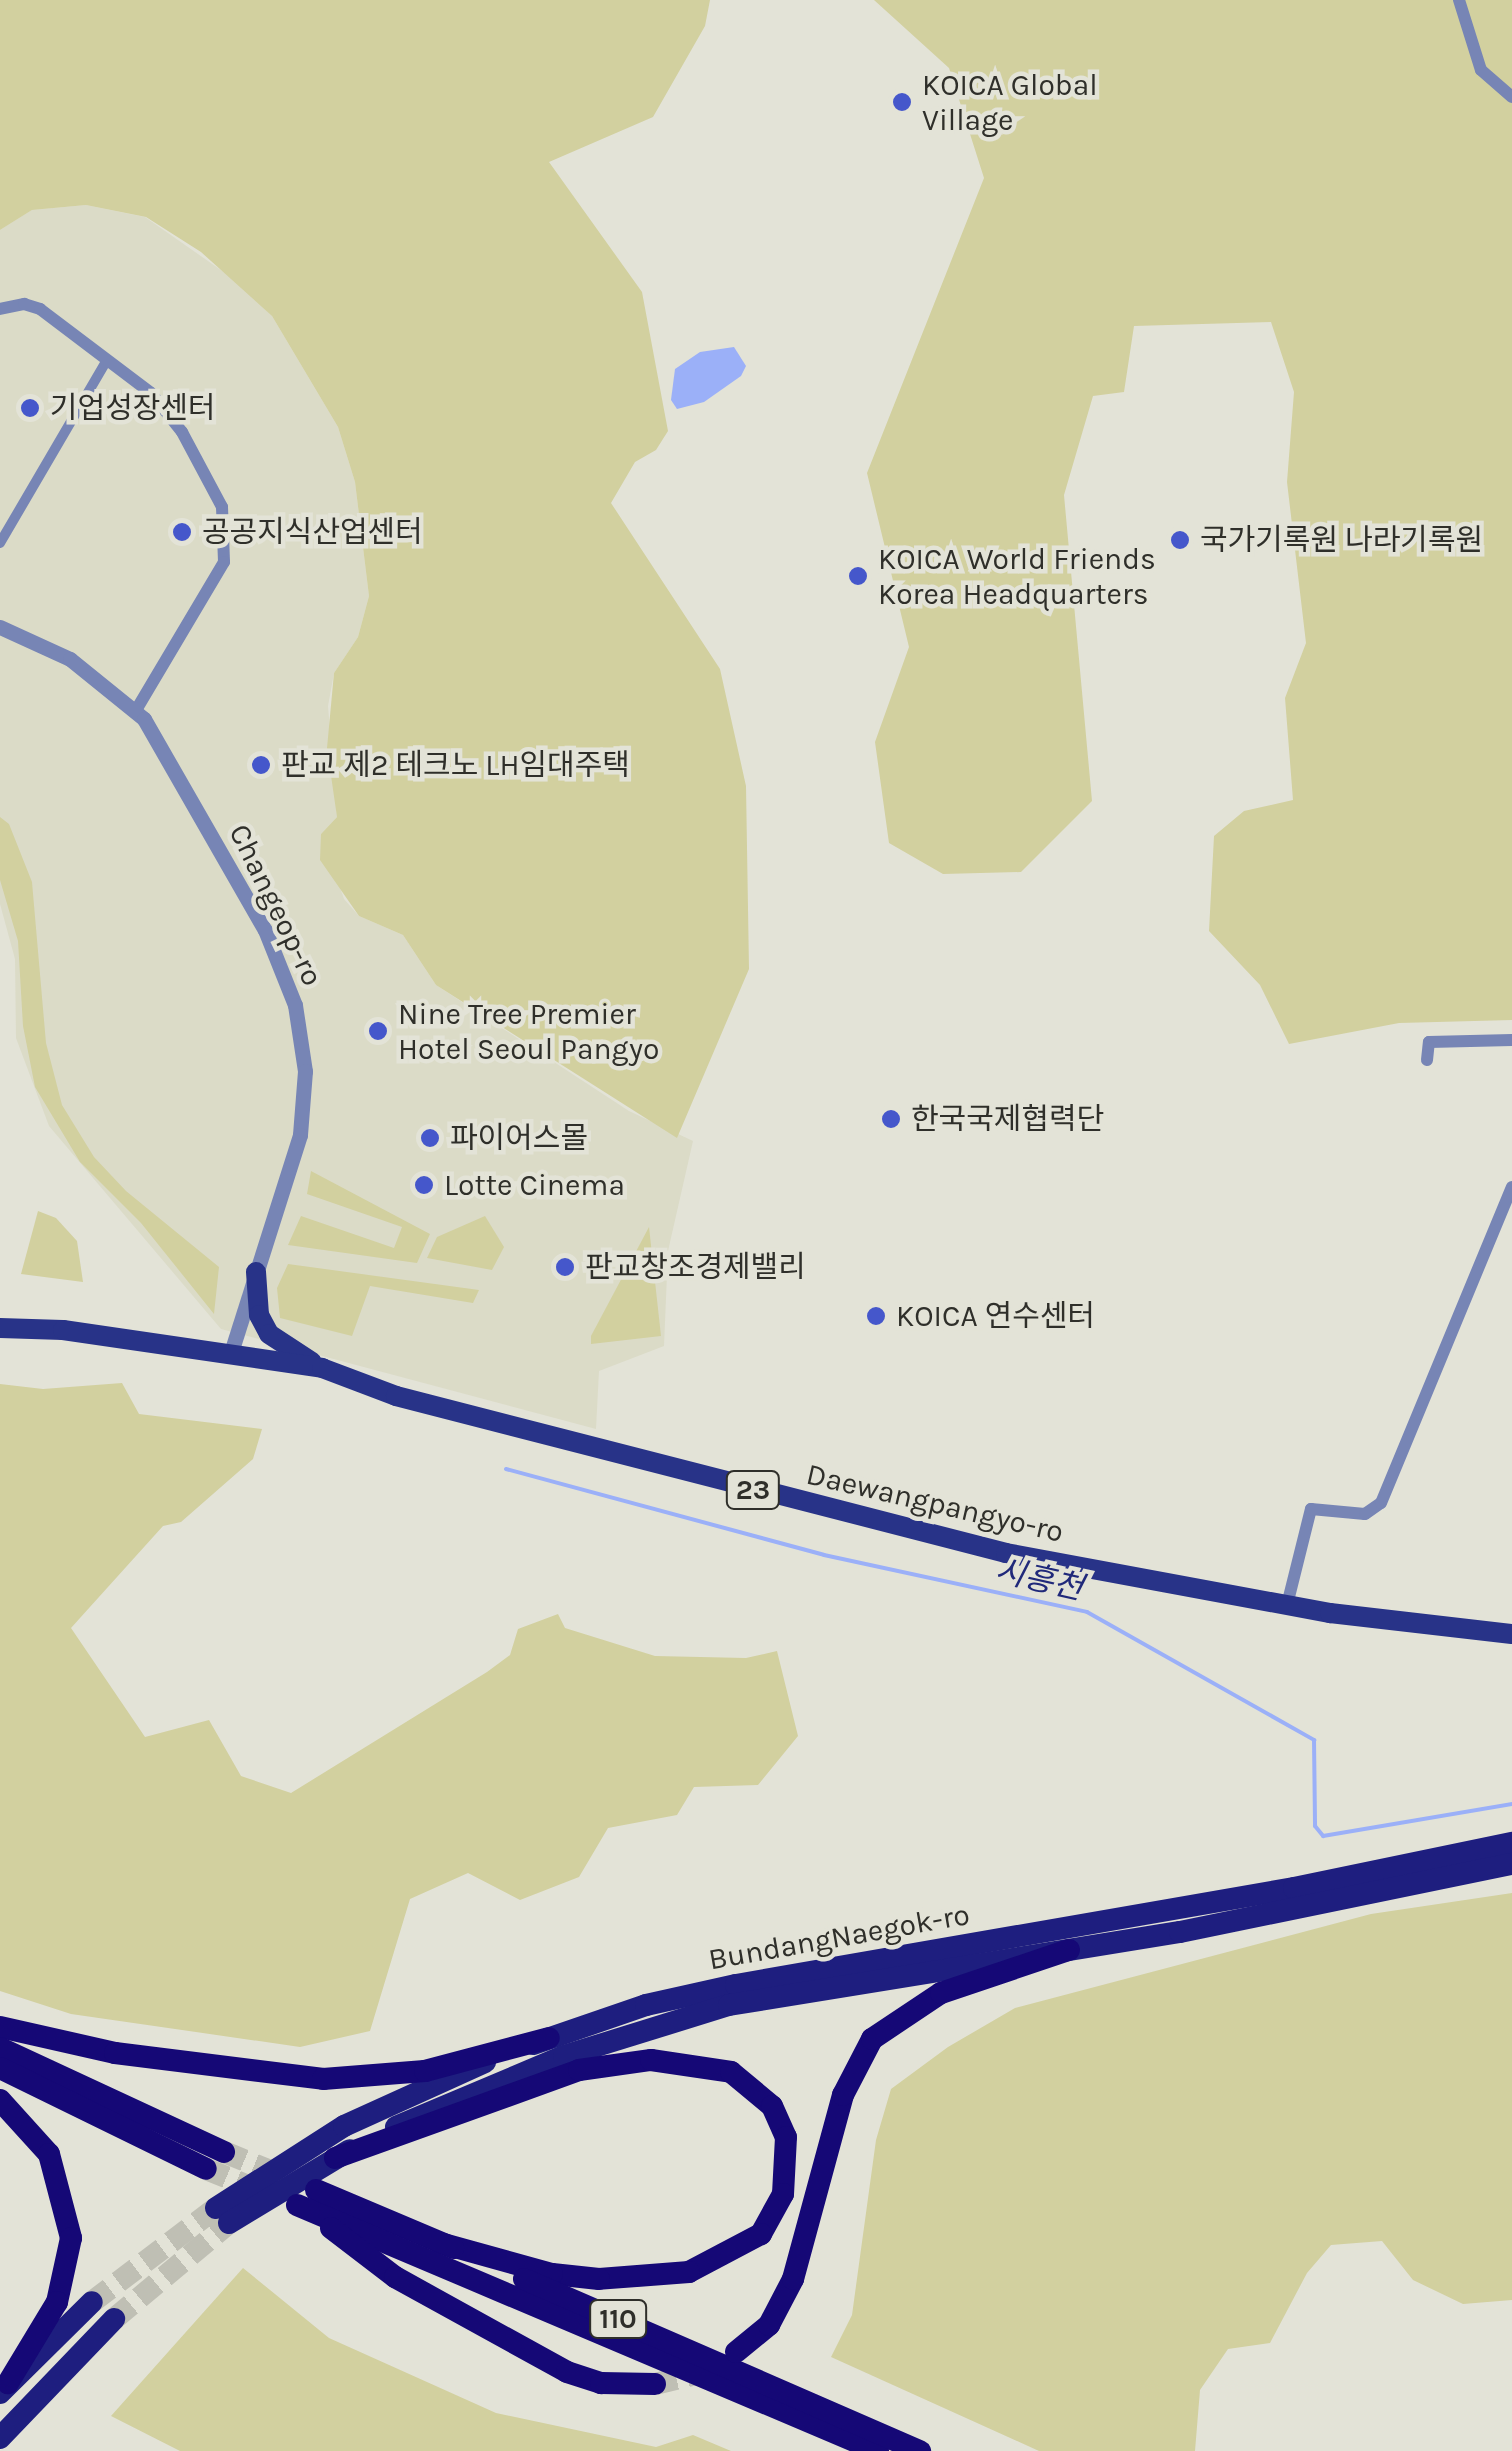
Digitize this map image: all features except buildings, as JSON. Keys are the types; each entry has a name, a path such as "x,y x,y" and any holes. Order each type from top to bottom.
{"highway":[{"name":"BundangNaegok-ro","path":"1512,1843 1294,1888 646,2005 549,2038 344,2126 222,2216 494,2083 729,2005 1069,1950 1512,1864"},
{"path":"1413,1885 1456,1888 1512,1880"},
{"path":"736,2352 760,2334 782,2303 843,2094 872,2039 941,1993 1069,1950"},
{"path":"0,2028 115,2053 324,2079 425,2071 549,2038"},
{"path":"0,2048 224,2152"},
{"path":"335,2158 578,2070 650,2060 731,2072 772,2106 786,2137 783,2194 761,2234 689,2272 599,2279 552,2274 440,2243"},
{"path":"0,2068 206,2170"},
{"path":"0,2100 49,2154 70,2238 56,2302 4,2388"},
{"path":"307,2202 395,2277 566,2372 601,2383 654,2384"},
{"name":"110","path":"307,2202 440,2243 920,2451"},
{"name":"110","path":"307,2202 878,2451"},
{"path":"4,2388 92,2302"},
{"path":"0,2438 114,2320"}],"main road":[{"path":"256,1272 259,1315 269,1334 322,1368"},
{"name":"Daewangpangyo-ro","path":"1,1327 231,1352 322,1368 396,1396 848,1516 1287,1605 1464,1633 1512,1634"}],"street":[{"path":"1459,0 1480,70 1512,97"},
{"path":"0,309 34,306 152,393 182,432 218,495 228,534 212,588 136,710"},
{"path":"0,542 106,360"},
{"name":"Changeop-ro","path":"0,626 70,659 136,710 227,860 295,1005 304,1113 283,1201 231,1352"},
{"path":"1427,1060 1429,1042 1512,1040"},
{"path":"1287,1605 1311,1509 1366,1514 1381,1503 1512,1187"}],"shaded area":[{"path":"0,0 710,0 705,26 653,117 549,162 642,292 668,431 656,450 635,462 611,503 720,669 746,786 749,969 677,1138 436,985 403,935 359,916 320,860 321,834 337,817 327,748 334,673 358,637 369,596 355,482 338,427 272,316 201,252 146,217 86,205 32,210 0,230"},
{"path":"874,0 1512,0 1512,1020 1399,1023 1289,1044 1260,985 1209,931 1214,836 1244,811 1293,800 1285,698 1306,643 1287,482 1294,392 1271,322 1134,326 1124,392 1093,396 1064,495 1092,801 1021,872 943,874 889,843 875,742 909,647 867,473 984,178 949,68"},
{"path":"86,205 145,217 238,282 272,316 338,427 355,482 369,596 358,637 334,673 328,706 337,817 321,834 344,899 359,916 403,935 436,985 629,1111 693,1141 668,1251 664,1346 599,1371 596,1429 221,1329 49,1126 16,1038 15,959 0,904 0,230 32,210"},
{"path":"0,817 9,824 32,882 46,1043 62,1105 94,1157 126,1191 219,1267 214,1314 141,1223 80,1162 35,1087 23,1026 18,941 0,880"},
{"path":"311,1171 430,1234 417,1263 288,1245 301,1216 394,1248 402,1227 307,1194"},
{"path":"38,1211 56,1218 77,1241 83,1282 21,1274"},
{"path":"485,1216 504,1247 492,1270 427,1258 437,1237"},
{"path":"649,1227 661,1336 591,1344 591,1336"},
{"path":"288,1264 479,1290 473,1303 370,1286 352,1336 280,1318 277,1288"},
{"path":"122,1383 139,1414 262,1429 253,1459 181,1522 163,1526 71,1628 145,1737 209,1720 241,1776 291,1793 487,1672 510,1655 518,1629 558,1614 565,1628 655,1656 746,1658 777,1651 798,1736 758,1785 694,1787 677,1815 608,1828 579,1877 520,1900 468,1873 410,1899 370,2031 300,2047 71,2014 0,1991 0,1384 43,1389"},
{"path":"1512,1893 1512,2300 1463,2304 1413,2280 1382,2241 1331,2245 1307,2273 1270,2343 1228,2349 1200,2390 1195,2451 1039,2451 831,2357 852,2315 876,2140 891,2089 948,2047 1015,2008 1371,1914"},
{"path":"243,2268 329,2338 496,2413 656,2447 693,2435 731,2451 180,2451 111,2416"}],"water":[{"path":"734,347 746,366 741,376 704,402 677,409 671,400 675,369 700,352"}],"waterway":[{"name":"시흥천","path":"506,1469 824,1555 1087,1612 1314,1740 1315,1826 1323,1836 1512,1804"}],"tunnel":[{"path":"224,2152 285,2177"},
{"path":"206,2169 263,2192"},
{"path":"92,2302 216,2208"},
{"path":"114,2319 229,2223"},
{"path":"655,2384 709,2371"}],"place":[{"name":"KOICA Global Village","path":"902,102"},
{"name":"기업성장센터","path":"30,408"},
{"name":"공공지식산업센터","path":"182,532"},
{"name":"국가기록원 나라기록원","path":"1180,540"},
{"name":"KOICA World Friends Korea Headquarters","path":"858,576"},
{"name":"판교 제2 테크노 LH임대주택","path":"261,765"},
{"name":"Nine Tree Premier Hotel Seoul Pangyo","path":"378,1031"},
{"name":"한국국제협력단","path":"891,1119"},
{"name":"파이어스몰","path":"430,1138"},
{"name":"Lotte Cinema","path":"424,1185"},
{"name":"판교창조경제밸리","path":"565,1267"},
{"name":"KOICA 연수센터","path":"876,1316"}]}
